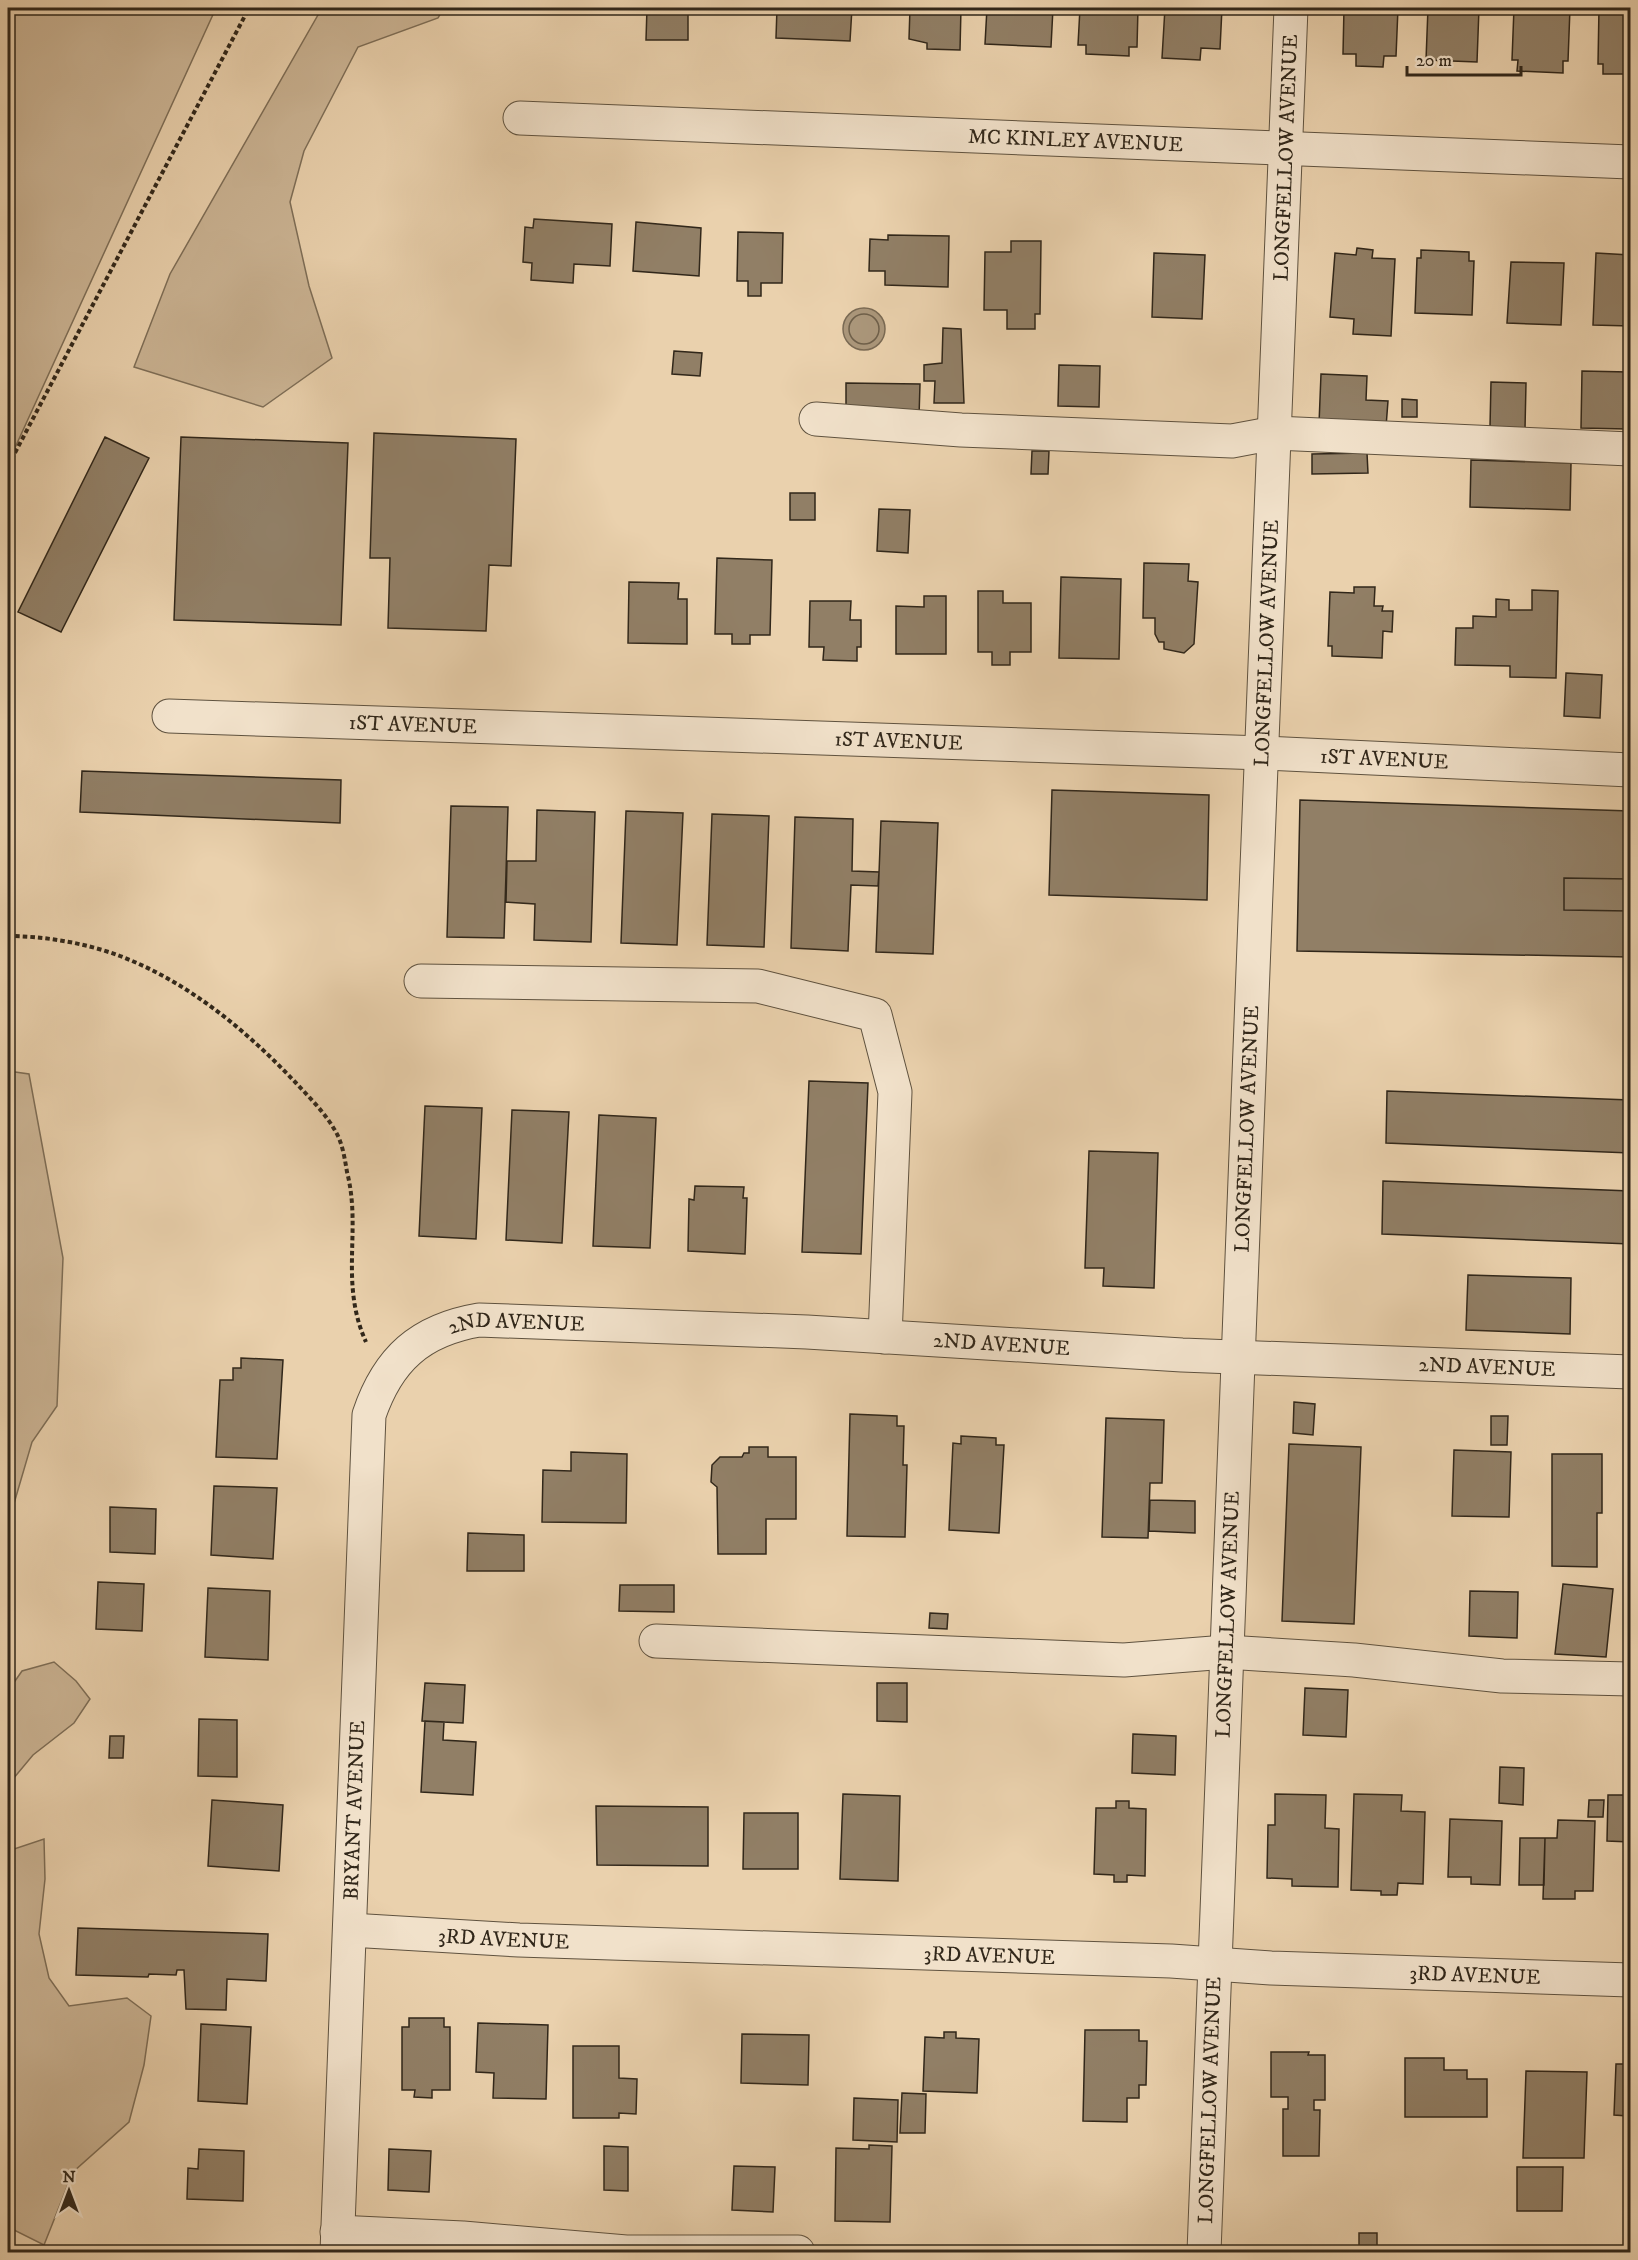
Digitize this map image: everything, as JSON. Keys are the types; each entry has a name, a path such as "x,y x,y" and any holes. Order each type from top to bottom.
{"street":[{"name":"LONGFELLOW AVENUE","path":"1204,2253 1291,8"},
{"name":"MC KINLEY AVENUE","path":"520,117 1203,143 1285,150 1630,162"},
{"path":"816,419 960,430 1232,441 1275,433 1630,449"},
{"name":"1ST AVENUE","path":"169,716 1263,753 1630,770"},
{"path":"421,981 758,986 875,1015 895,1092 885,1337"},
{"name":"2ND AVENUE","path":"388,1371 421,1340 453,1325 478,1320 1630,1372"},
{"name":"BRYANT AVENUE","path":"337,2242 369,1415 388,1371"},
{"path":"656,1641 1124,1660 1226,1652 1354,1660 1502,1676 1630,1679"},
{"name":"3RD AVENUE","path":"350,1930 519,1940 1630,1980"},
{"path":"337,2242 463,2238 626,2252 798,2253"}],"path":[{"path":"8,466 249,8"},
{"path":"8,936 67,943 119,955 177,984 224,1014 320,1108 338,1137 348,1175 352,1216 350,1277 357,1321 365,1342 388,1371"}],"shaded area":[{"path":"8,8 216,8 8,463"},
{"path":"322,8 444,8 438,18 358,47 304,151 290,202 309,286 332,358 263,407 134,367 170,274"},
{"path":"8,1071 29,1074 63,1258 57,1406 32,1442 8,1524"},
{"path":"54,1662 76,1681 90,1699 74,1723 33,1755 8,1785 8,1691 22,1671"},
{"path":"44,1839 45,1879 39,1934 49,1978 69,2006 127,1998 151,2016 144,2065 129,2122 73,2172 44,2245 8,2227 8,1851"}],"water":[{"path":"864,308 872,309 879,314 884,321 884,337 879,344 872,349 864,350 856,349 849,344 844,337 843,329 844,321 849,314 856,309"}],"building":[{"path":"647,8 688,8 688,40 646,40"},
{"path":"777,8 852,8 850,41 776,38"},
{"path":"910,8 961,8 960,50 927,49 927,43 909,39"},
{"path":"987,8 1053,8 1051,47 985,44"},
{"path":"1080,8 1138,8 1137,47 1129,47 1129,56 1086,54 1086,45 1078,45"},
{"path":"1165,8 1222,8 1220,49 1201,48 1200,60 1162,58"},
{"path":"1344,8 1398,8 1396,56 1384,56 1383,67 1356,66 1356,54 1343,54"},
{"path":"1428,8 1479,8 1477,62 1426,60"},
{"path":"1514,8 1570,8 1568,61 1563,61 1563,73 1517,71 1518,60 1512,60"},
{"path":"1599,8 1630,8 1630,74 1603,74 1603,64 1598,64"},
{"path":"534,219 612,224 610,266 574,264 573,283 531,280 532,263 523,262 525,227 533,228"},
{"path":"636,222 701,228 699,276 633,271"},
{"path":"738,232 783,233 782,283 761,283 761,296 748,296 748,281 737,281"},
{"path":"888,235 949,236 948,287 885,285 885,271 869,271 870,239 888,240"},
{"path":"1011,241 1041,241 1040,314 1035,314 1035,329 1007,329 1007,310 984,310 985,252 1011,252"},
{"path":"1357,248 1373,250 1372,258 1395,259 1391,336 1353,334 1354,319 1330,317 1335,253 1356,255"},
{"path":"1421,250 1469,252 1469,261 1474,261 1472,315 1415,313 1417,258 1421,258"},
{"path":"1154,253 1205,255 1202,319 1152,317"},
{"path":"1596,253 1630,255 1630,326 1593,325"},
{"path":"1511,262 1564,263 1561,325 1507,323"},
{"path":"943,328 961,329 964,403 934,403 935,381 924,381 924,365 942,363"},
{"path":"674,351 702,353 700,376 672,374"},
{"path":"1059,365 1100,366 1099,407 1058,406"},
{"path":"1582,371 1628,372 1627,429 1581,428"},
{"path":"1321,374 1367,376 1366,400 1388,401 1386,427 1319,424"},
{"path":"1491,382 1526,383 1525,429 1490,427"},
{"path":"846,383 920,384 919,417 846,415"},
{"path":"1402,399 1417,400 1417,417 1402,417"},
{"path":"374,433 516,439 511,566 489,565 486,631 388,628 390,558 370,558"},
{"path":"105,437 149,458 61,632 18,612"},
{"path":"181,437 348,443 341,625 174,620"},
{"path":"1032,451 1049,451 1048,474 1031,474"},
{"path":"1367,453 1368,473 1312,474 1312,454"},
{"path":"1471,460 1571,463 1570,510 1470,507"},
{"path":"790,493 815,493 815,520 790,520"},
{"path":"879,509 910,510 908,553 877,551"},
{"path":"717,558 772,560 770,635 750,635 750,644 732,644 732,634 715,634"},
{"path":"1144,563 1189,564 1188,581 1198,582 1194,644 1184,653 1164,649 1164,642 1159,642 1155,634 1155,618 1143,618"},
{"path":"1061,577 1121,579 1119,659 1059,658"},
{"path":"629,582 679,583 678,599 687,599 687,644 628,643"},
{"path":"1354,587 1375,587 1374,606 1383,606 1382,611 1393,611 1392,632 1383,631 1382,658 1332,656 1332,646 1328,646 1330,592 1354,593"},
{"path":"1532,590 1558,591 1556,678 1510,677 1510,666 1455,665 1456,628 1473,628 1473,616 1496,617 1496,599 1509,600 1509,610 1532,610"},
{"path":"978,591 1003,591 1003,603 1031,603 1031,652 1010,652 1010,665 992,665 992,652 978,652"},
{"path":"924,596 946,596 946,654 896,654 896,606 924,607"},
{"path":"810,601 851,601 850,620 861,620 861,647 857,647 857,661 823,660 824,647 809,647"},
{"path":"1566,673 1602,675 1600,718 1564,716"},
{"path":"82,771 341,780 340,823 80,812"},
{"path":"1052,790 1209,795 1207,900 1049,895"},
{"path":"1300,800 1630,811 1630,957 1297,951"},
{"path":"451,806 508,807 504,938 447,937"},
{"path":"537,810 595,812 591,942 534,940 535,904 506,902 507,861 536,861"},
{"path":"626,811 683,813 677,945 621,943"},
{"path":"712,814 769,816 764,947 707,945"},
{"path":"795,817 853,819 852,871 879,872 878,886 851,885 848,951 791,948"},
{"path":"881,821 938,823 933,954 876,952"},
{"path":"1564,878 1630,879 1630,911 1564,910"},
{"path":"809,1081 868,1083 861,1254 802,1252"},
{"path":"1387,1091 1630,1100 1630,1153 1386,1143"},
{"path":"425,1106 482,1108 476,1239 419,1236"},
{"path":"512,1110 569,1112 562,1243 506,1240"},
{"path":"599,1115 656,1118 650,1248 593,1246"},
{"path":"1089,1151 1158,1153 1154,1288 1103,1286 1104,1268 1085,1268"},
{"path":"1383,1181 1630,1191 1630,1244 1382,1234"},
{"path":"695,1186 744,1187 743,1198 747,1198 745,1254 688,1251 689,1199 694,1200"},
{"path":"1468,1275 1571,1278 1570,1334 1466,1330"},
{"path":"241,1358 283,1360 277,1459 216,1457 220,1380 233,1380 233,1368 241,1368"},
{"path":"1294,1402 1315,1404 1313,1435 1293,1433"},
{"path":"850,1414 897,1416 897,1426 904,1426 903,1465 907,1465 905,1537 847,1536"},
{"path":"1491,1416 1508,1416 1507,1445 1491,1445"},
{"path":"1106,1418 1164,1420 1162,1483 1150,1483 1148,1538 1102,1537"},
{"path":"961,1436 996,1438 996,1445 1004,1445 999,1533 949,1530 953,1443 961,1444"},
{"path":"1289,1444 1361,1447 1354,1624 1282,1621"},
{"path":"749,1447 768,1447 768,1457 796,1457 796,1519 766,1519 766,1554 718,1554 717,1487 711,1482 712,1465 720,1457 742,1457 744,1453 749,1453"},
{"path":"1454,1450 1511,1452 1509,1517 1452,1516"},
{"path":"571,1452 627,1454 626,1523 542,1522 543,1470 571,1471"},
{"path":"1552,1454 1602,1454 1602,1513 1597,1513 1597,1567 1552,1566"},
{"path":"214,1486 277,1488 273,1559 211,1555"},
{"path":"1150,1500 1195,1501 1195,1533 1149,1531"},
{"path":"110,1507 156,1509 155,1554 110,1552"},
{"path":"468,1533 524,1535 524,1571 467,1571"},
{"path":"98,1582 144,1584 142,1631 96,1629"},
{"path":"1563,1584 1613,1589 1606,1657 1555,1654"},
{"path":"620,1585 674,1585 674,1612 619,1611"},
{"path":"208,1588 270,1591 268,1660 205,1657"},
{"path":"1470,1591 1518,1592 1517,1638 1469,1636"},
{"path":"930,1613 948,1614 947,1629 929,1628"},
{"path":"425,1683 465,1685 463,1723 422,1721"},
{"path":"877,1683 907,1683 907,1722 877,1721"},
{"path":"1305,1688 1348,1690 1346,1737 1303,1735"},
{"path":"199,1719 237,1720 237,1777 198,1776"},
{"path":"425,1721 444,1722 443,1740 476,1742 473,1795 421,1792"},
{"path":"1133,1734 1176,1736 1175,1775 1132,1773"},
{"path":"110,1736 124,1736 123,1758 109,1758"},
{"path":"1500,1767 1524,1768 1523,1805 1499,1803"},
{"path":"843,1794 900,1796 898,1881 840,1879"},
{"path":"1275,1794 1326,1795 1325,1828 1339,1829 1338,1887 1292,1886 1292,1879 1267,1878 1268,1825 1275,1825"},
{"path":"1354,1794 1402,1795 1401,1811 1425,1812 1423,1884 1398,1883 1397,1895 1381,1895 1381,1891 1351,1890"},
{"path":"1608,1795 1630,1795 1630,1842 1607,1841"},
{"path":"212,1800 283,1805 279,1871 208,1866"},
{"path":"1589,1800 1604,1800 1603,1817 1588,1817"},
{"path":"1116,1801 1129,1801 1129,1808 1146,1809 1145,1876 1127,1875 1127,1882 1114,1882 1114,1875 1094,1874 1096,1808 1116,1808"},
{"path":"596,1806 708,1807 708,1866 597,1865"},
{"path":"744,1813 798,1813 798,1869 743,1869"},
{"path":"1450,1819 1502,1821 1500,1885 1471,1884 1471,1877 1448,1877"},
{"path":"1558,1820 1595,1821 1593,1891 1575,1891 1575,1899 1543,1899 1545,1838 1557,1838"},
{"path":"1520,1838 1545,1838 1544,1885 1519,1885"},
{"path":"78,1928 268,1934 266,1981 227,1979 226,2010 186,2009 184,1970 177,1970 176,1975 149,1974 148,1977 76,1975"},
{"path":"409,2018 444,2018 444,2027 450,2027 450,2090 432,2090 432,2098 414,2097 415,2090 402,2090 402,2027 409,2027"},
{"path":"478,2023 548,2025 546,2099 493,2098 494,2073 476,2072"},
{"path":"201,2024 251,2027 247,2104 198,2101"},
{"path":"1085,2030 1139,2030 1139,2041 1147,2041 1146,2085 1139,2085 1139,2098 1127,2098 1127,2122 1083,2121"},
{"path":"944,2032 956,2032 956,2038 979,2039 977,2093 923,2091 925,2037 944,2038"},
{"path":"742,2034 809,2035 808,2085 741,2083"},
{"path":"573,2046 619,2046 619,2078 637,2079 636,2114 619,2113 619,2118 573,2118"},
{"path":"1271,2052 1309,2052 1308,2055 1325,2055 1325,2100 1314,2100 1314,2110 1320,2110 1319,2156 1283,2156 1283,2109 1288,2109 1288,2097 1271,2097"},
{"path":"1405,2058 1444,2058 1444,2070 1467,2070 1467,2079 1487,2079 1487,2117 1405,2117"},
{"path":"1616,2064 1630,2064 1630,2127 1628,2127 1628,2116 1614,2115"},
{"path":"1526,2071 1587,2072 1584,2158 1523,2158"},
{"path":"902,2093 926,2094 925,2133 900,2133"},
{"path":"854,2098 898,2100 897,2142 853,2140"},
{"path":"869,2145 892,2146 890,2222 835,2221 836,2148 869,2149"},
{"path":"604,2146 628,2147 628,2191 604,2190"},
{"path":"199,2149 244,2151 243,2201 187,2199 188,2168 198,2169"},
{"path":"389,2149 431,2151 429,2192 388,2190"},
{"path":"734,2166 775,2167 773,2212 732,2210"},
{"path":"1517,2167 1563,2167 1562,2211 1517,2211"},
{"path":"1359,2233 1377,2233 1377,2249 1359,2248"}]}
